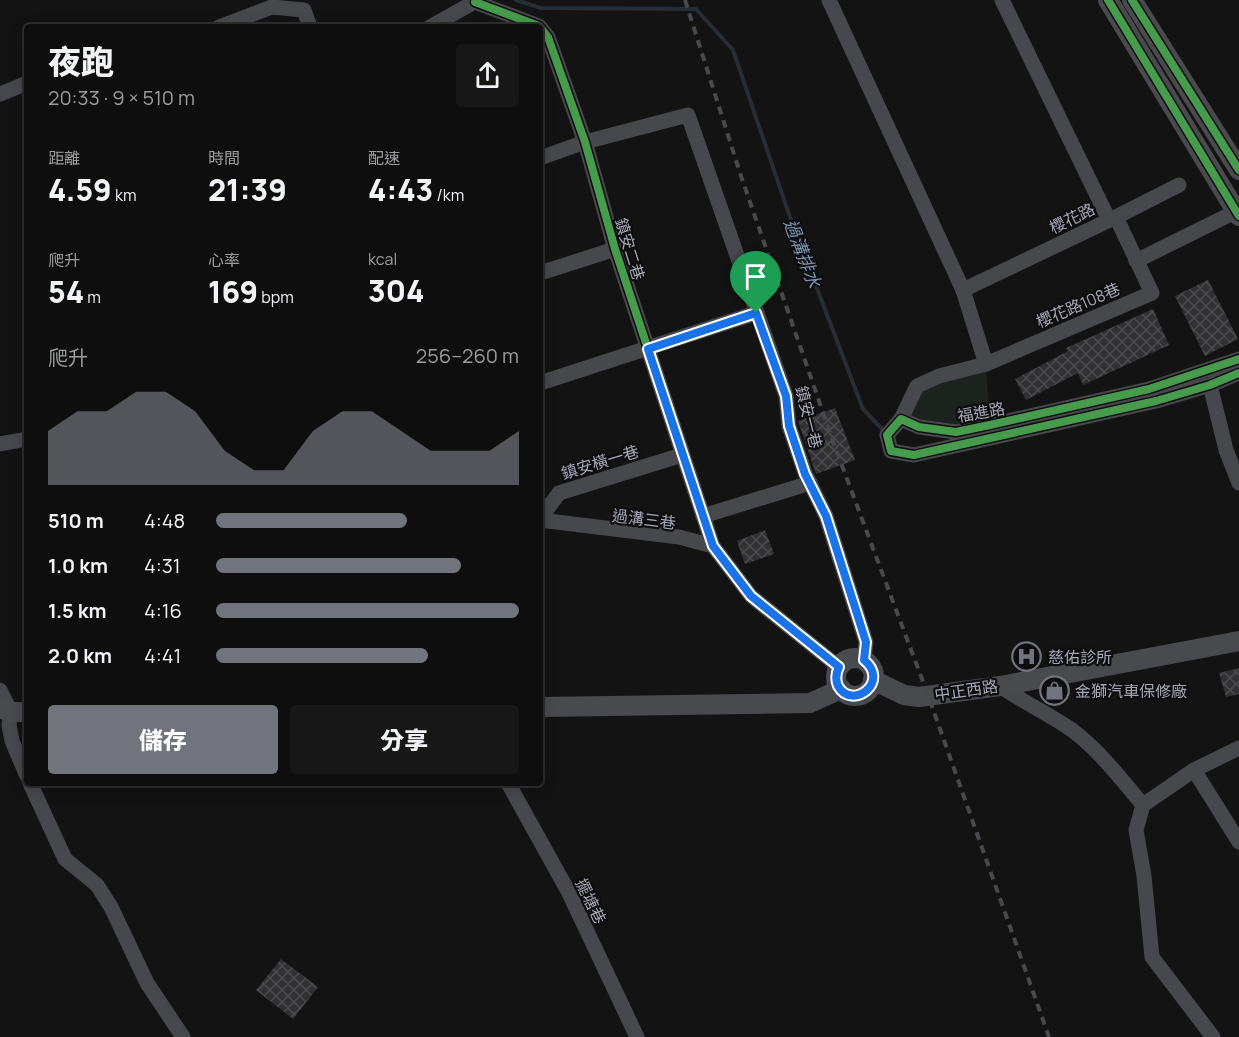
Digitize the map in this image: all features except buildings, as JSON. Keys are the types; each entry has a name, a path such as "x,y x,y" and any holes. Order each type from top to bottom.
{"main road":[{"path":"1108,0 1238,213"},
{"path":"1132,0 1239,170"},
{"name":"中正西路","path":"873,680 904,695 920,697 1000,686 1239,641"},
{"path":"853,658 864,660 872,669 873,680 868,690 858,695 846,693 841,689 836,678 839,667 853,658"},
{"path":"543,707 810,703 841,689"}],"street":[{"path":"829,0 963,290 986,364 939,376 917,386 901,419"},
{"path":"1002,0 1112,219 1179,185"},
{"path":"435,24 472,4"},
{"path":"460,24 472,4"},
{"name":"鎮安二巷","path":"472,4 533,24"},
{"path":"227,24 273,7 304,10 309,24"},
{"name":"鎮安二巷","path":"543,31 548,37 585,142 615,249 713,546"},
{"path":"0,94 24,84"},
{"name":"鎮安一巷","path":"585,142 688,115 786,396 789,426 810,483 826,516 866,642 864,660"},
{"path":"543,157 585,142"},
{"path":"1136,261 1238,213"},
{"name":"櫻花路","path":"963,290 1112,219 1136,261"},
{"path":"543,272 615,249"},
{"name":"櫻花路108巷","path":"986,364 1152,293 1136,261"},
{"path":"543,382 756,313"},
{"name":"福進路","path":"1239,358 1149,389 990,426 956,432 920,427 901,419 887,435 891,451 914,455 1156,401 1210,385 1239,373"},
{"path":"1210,385 1226,450 1239,483"},
{"path":"0,444 24,440"},
{"name":"鎮安橫一巷","path":"543,516 559,493 682,455"},
{"path":"703,516 810,483"},
{"name":"過溝三巷","path":"543,520 679,537 713,546"},
{"path":"713,546 751,596 839,667"},
{"path":"1000,686 1072,731 1108,763 1143,806"},
{"path":"0,690 13,711 9,725 12,741 24,769"},
{"path":"1213,1037 1152,957 1144,876 1136,830 1143,806 1194,770 1239,748"},
{"path":"1194,770 1239,843"},
{"path":"31,786 65,859 97,885 111,907 147,983 183,1037"},
{"name":"擺塘巷","path":"510,786 568,891 636,1037"}],"shaded area":[{"path":"986,364 990,425 919,427 901,419 917,386"}],"waterway":[{"name":"過溝排水","path":"516,0 541,8 696,9 733,50 792,223 863,409 884,431"}],"railway":[{"path":"685,0 742,179 835,447 928,695 1049,1037"}],"cycle path":[{"path":"1108,0 1239,216"},
{"path":"1132,0 1239,170"},
{"path":"475,2 534,24"},
{"path":"543,31 548,37 585,142 615,249 713,546"},
{"path":"1239,359 1149,389 956,432 919,427 901,419 887,435 891,451 914,455 1156,401 1210,385 1239,373"}],"place":[{"name":"慈佑診所","path":"1027,657"},
{"name":"金獅汽車保修廠","path":"1054,691"}],"route":[{"path":"756,313 786,396 789,426 805,474 826,516 866,642 864,660 874,674 872,686 863,694 851,695 841,689 836,678 839,667 751,596 713,546 648,349 756,313"}]}
